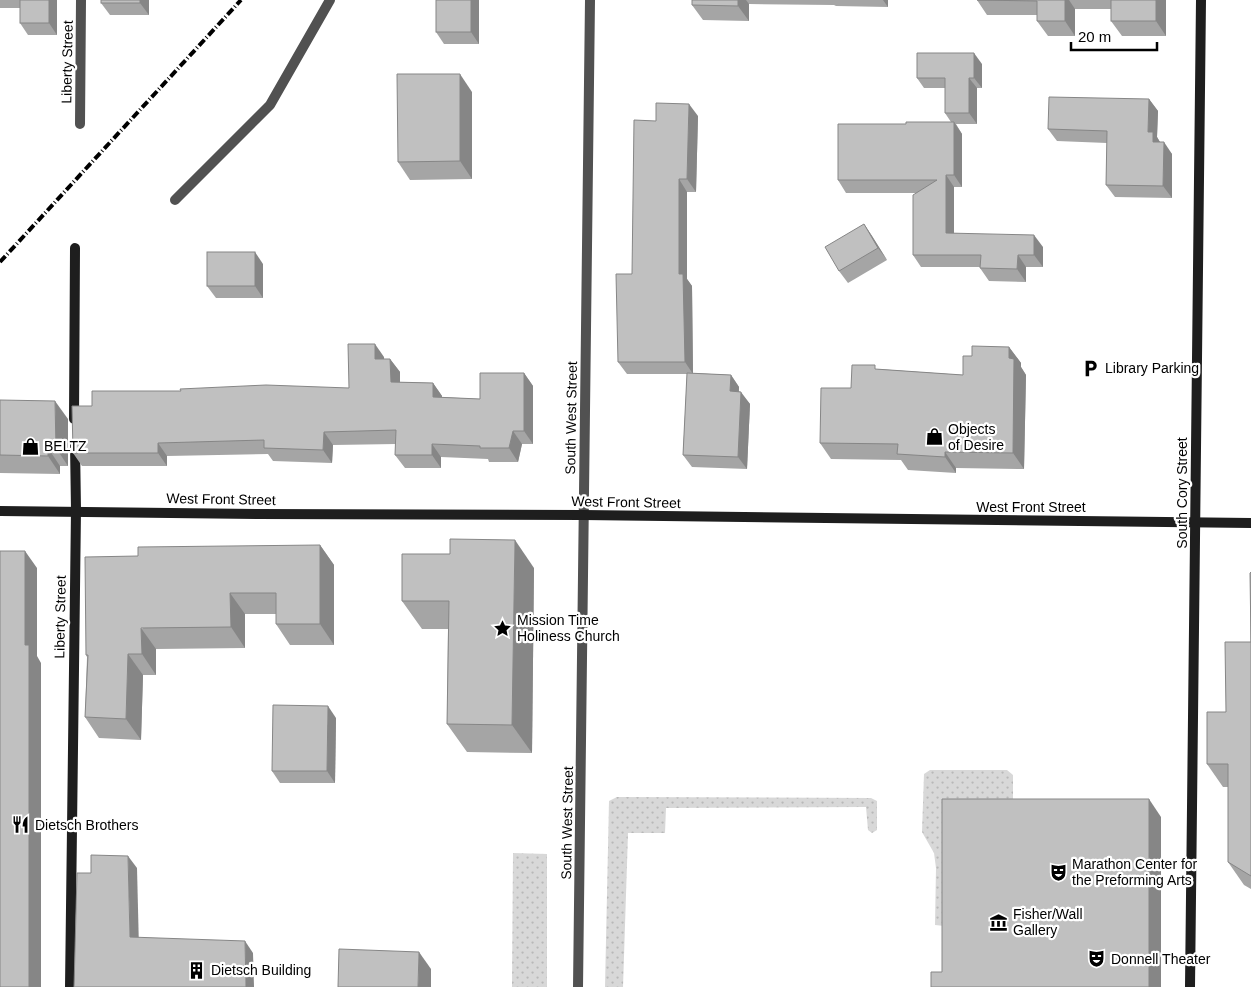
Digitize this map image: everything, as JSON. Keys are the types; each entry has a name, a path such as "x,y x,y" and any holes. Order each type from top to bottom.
{"street":[{"name":"Liberty Street","path":"80,124 81,0"},
{"path":"175,200 270,104 330,0"},
{"name":"South West Street","path":"578,987 590,0"},
{"name":"South Cory Street","path":"1190,987 1201,0"},
{"name":"Liberty Street","path":"70,987 76,510 74,430 75,248"},
{"name":"West Front Street","path":"0,511 76,510 258,514 583,515 1251,523"}],"shaded area":[{"path":"930,770 1007,770 1013,775 1013,808 954,927 935,925 936,868 934,853 922,832 924,774"},
{"path":"617,797 871,798 877,801 877,830 872,833 868,830 866,807 666,808 665,833 628,833 623,987 605,987 609,801"},
{"path":"513,853 547,854 547,987 512,987"}],"building":[{"path":"20,0 49,0 49,23 20,23"},
{"path":"101,0 140,0 140,3 101,3"},
{"path":"436,0 471,0 471,32 436,32"},
{"path":"692,0 738,0 738,6 692,5"},
{"path":"977,0 1065,0 1065,21 1037,21 1037,1"},
{"path":"1111,0 1156,0 1156,21 1111,21"},
{"path":"917,53 974,53 974,78 969,78 969,113 945,113 945,78 917,78"},
{"path":"397,74 460,74 460,161 398,162"},
{"path":"1049,97 1149,99 1148,132 1153,132 1153,142 1164,142 1163,186 1106,185 1107,131 1048,129"},
{"path":"656,103 689,104 687,179 679,179 679,274 683,274 685,362 618,362 616,274 632,274 634,120 656,121"},
{"path":"906,122 954,122 954,175 946,175 946,233 1034,235 1034,255 1018,255 1017,269 980,268 981,255 913,255 913,195 937,180 838,180 838,124 906,124"},
{"path":"864,224 878,248 839,271 825,247"},
{"path":"207,252 255,252 255,286 207,286"},
{"path":"348,344 375,344 375,359 390,359 391,382 433,383 433,397 480,399 480,373 524,373 524,431 513,431 509,448 480,448 480,446 432,444 432,455 395,455 396,430 324,432 323,450 264,448 264,440 158,443 158,453 73,453 72,406 92,406 92,391 181,391 180,389 266,385 349,388"},
{"path":"972,346 1009,347 1009,358 1014,359 1013,453 945,452 945,457 897,454 898,444 820,443 821,388 851,388 852,365 875,365 875,369 963,375 963,356 972,356"},
{"path":"687,373 731,375 730,391 741,392 738,457 683,455"},
{"name":"BELTZ","path":"0,400 55,401 56,448 48,448 48,456 0,455"},
{"path":"450,539 515,540 512,725 447,724 449,601 402,601 402,554 450,554"},
{"path":"320,545 320,624 276,624 276,593 230,593 231,627 141,628 142,654 128,654 126,719 85,717 88,655 86,655 85,557 138,556 138,547"},
{"name":"Dietsch Brothers","path":"0,551 25,551 25,645 29,645 29,987 0,987"},
{"path":"1251,572 1251,642 1250,573"},
{"path":"1225,642 1251,642 1251,876 1228,862 1228,764 1207,764 1207,712 1226,712"},
{"path":"273,705 328,706 327,771 272,771"},
{"name":"Marathon Center for the Preforming Arts","path":"942,799 1149,799 1149,987 931,987 931,972 942,972"},
{"path":"91,855 128,856 130,937 245,941 246,987 74,987 77,873 91,873"},
{"path":"339,949 419,952 418,987 338,987"}],"railway":[{"path":"0,262 241,0"}],"place":[{"name":"Library Parking","path":"1091,368"},
{"name":"Objects of Desire","path":"934,437"},
{"name":"BELTZ","path":"30,446"},
{"name":"Mission Time Holiness Church","path":"503,628"},
{"name":"Dietsch Brothers","path":"21,825"},
{"name":"Marathon Center for the Preforming Arts","path":"1058,872"},
{"name":"Fisher/Wall Gallery","path":"999,922"},
{"name":"Donnell Theater","path":"1097,959"},
{"name":"Dietsch Building","path":"197,970"}]}
